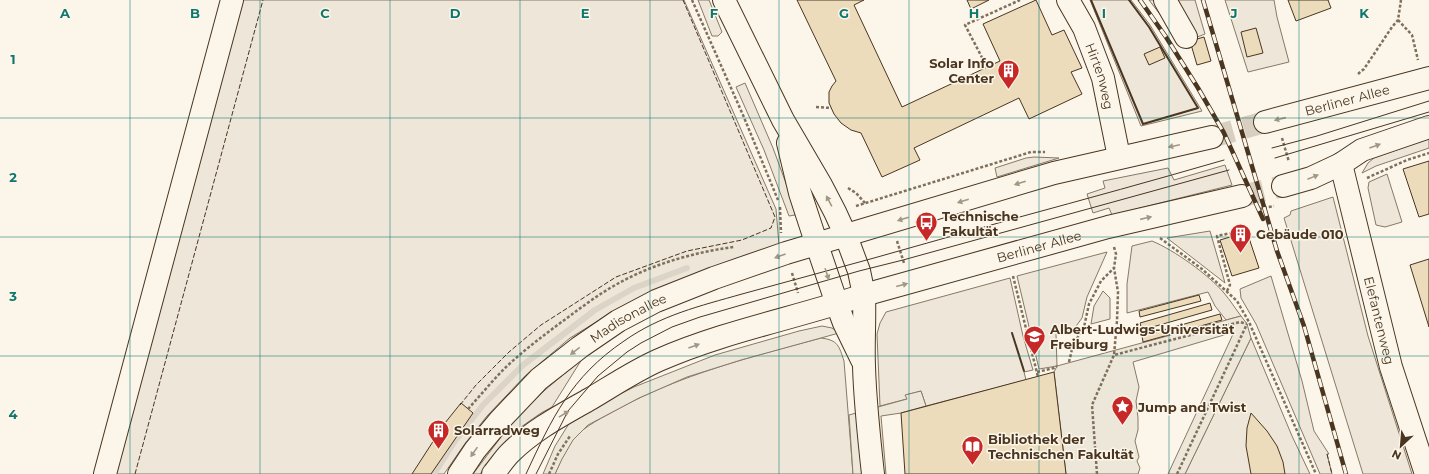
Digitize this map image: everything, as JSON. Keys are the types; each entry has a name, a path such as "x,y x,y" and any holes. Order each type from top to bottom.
{"main road":[{"path":"105,474 232,0"},
{"path":"724,0 783,120 828,199 846,236 859,271 864,295 864,365 866,410 873,474"},
{"name":"Hirtenweg","path":"1068,0 1084,28 1103,78 1119,157"},
{"path":"1165,0 1186,37"},
{"name":"Berliner Allee","path":"1275,120 1424,70"},
{"path":"783,120 800,193 817,245 844,323 864,365"},
{"path":"1284,186 1311,178 1341,164 1362,150 1429,127"},
{"path":"846,236 1054,172 1212,137"},
{"name":"Elefantenweg","path":"1341,164 1392,366 1426,474"},
{"name":"Berliner Allee","path":"837,304 864,295 1108,227 1242,196"},
{"name":"Madisonallee","path":"459,474 475,450 500,420 539,379 618,320 656,300 714,278 786,253 846,236"},
{"path":"493,474 509,454 531,435 568,411 658,360 725,336 837,304"}],"path":[{"path":"692,0 743,115 780,205 780,231"},
{"path":"987,67 965,25 1020,0"},
{"path":"1353,79 1364,69 1398,20 1401,0"},
{"path":"1398,20 1412,35 1424,70"},
{"path":"816,106 831,108"},
{"path":"1275,120 1288,130 1280,132 1290,166"},
{"path":"1347,186 1360,182 1407,160 1429,153"},
{"path":"865,203 885,197 909,283"},
{"path":"1227,292 1230,286 1217,236 1231,233 1232,237"},
{"path":"1159,237 1202,269 1237,301 1316,474"},
{"path":"1097,474 1092,405 1114,355 1118,292 1114,268 1116,254 1113,243"},
{"path":"468,409 504,369 533,343 583,306 618,283 647,270 678,260 711,250 737,246"},
{"path":"1069,362 1073,345 1084,326 1089,304 1101,281 1114,268"},
{"path":"792,272 797,289"},
{"path":"1012,272 1038,376"},
{"path":"1114,355 1240,322 1248,323"},
{"path":"1176,474 1248,323"},
{"path":"1037,372 1058,366"}],"shaded area":[{"path":"243,0 684,0 776,209 779,245 652,291 611,313 570,338 525,376 487,416 464,445 444,474 115,474"},
{"path":"698,0 709,0 722,32 718,36 712,36"},
{"path":"1090,0 1131,0 1150,25 1202,111 1141,126"},
{"path":"1149,0 1195,0 1205,34 1182,43"},
{"path":"1225,0 1274,0 1289,62 1248,72"},
{"path":"745,83 773,148 794,205 795,215 789,216 764,150 736,87"},
{"path":"1429,138 1429,148 1376,166 1362,173 1368,163 1374,158"},
{"path":"1026,158 1059,158 997,177 995,168"},
{"path":"1225,165 1232,185 1112,215 1109,208 1093,213 1087,194 1105,188 1103,181 1168,168 1174,180"},
{"path":"1387,174 1402,222 1385,227 1376,225 1368,188 1369,182"},
{"path":"1333,197 1368,336 1412,474 1363,474 1284,218 1290,215 1291,211"},
{"path":"1210,231 1225,283 1167,238"},
{"path":"1152,241 1170,250 1210,279 1224,293 1241,316 1226,320 1215,306 1208,292 1127,313 1127,284 1132,246"},
{"path":"1107,252 1087,297 1082,318 1074,329 1056,334 1057,366 1039,369 1017,276"},
{"path":"1271,276 1302,381 1314,431 1329,454 1327,454 1332,474 1320,474 1256,324 1241,298 1240,289"},
{"path":"1010,278 1023,336 1033,370 1024,372 1026,380 926,406 921,391 906,395 907,399 880,406 877,334 880,323 886,312"},
{"path":"1103,291 1110,298 1110,319 1091,324 1094,306"},
{"path":"1241,316 1247,324 1251,338 1185,474 1168,474 1234,332 1133,362 1139,387 1136,401 1138,430 1135,441 1139,457 1137,461 1140,468 1138,474 1066,474 1054,372 1057,366"},
{"path":"822,326 832,328 839,333 741,360 687,377 639,398 588,425 573,440 555,474 543,474 555,446 570,422 594,407 634,387 715,355"},
{"path":"821,338 831,340 837,345 841,351 844,361 853,474 555,474 573,439 589,426 618,409 692,376"},
{"path":"1251,338 1292,436 1310,474 1185,474"},
{"path":"582,359 552,407 521,427 502,446 480,474 473,474 517,416"},
{"path":"921,391 926,406 901,413 881,416 886,474 853,474 849,415 907,399 905,395"}],"building":[{"name":"Solar Info Center","path":"797,0 864,0 854,5 902,107 1000,61 983,24 1036,0 1052,35 1064,30 1082,68 1071,72 1082,94 1029,119 1019,98 914,148 920,160 882,177 861,133 851,130 841,123 834,114 829,103 829,92 836,81"},
{"path":"967,0 989,0 971,9"},
{"path":"1288,0 1328,0 1331,8 1296,21"},
{"path":"1256,28 1263,53 1247,57 1241,32"},
{"path":"1204,37 1211,61 1197,65 1190,41"},
{"path":"1160,47 1165,58 1149,65 1144,54"},
{"path":"1429,161 1429,214 1419,217 1403,169"},
{"name":"Gebäude 010","path":"1247,232 1259,268 1232,276 1220,240"},
{"path":"1429,259 1429,327 1410,265"},
{"path":"1199,295 1201,301 1140,317 1139,311"},
{"path":"1210,303 1212,310 1142,330 1140,323"},
{"path":"1220,314 1222,320 1143,342 1142,336"},
{"path":"1054,372 1066,474 905,474 901,413"},
{"name":"Solarradweg","path":"461,403 473,413 431,474 412,474 445,423"},
{"path":"1251,413 1267,431 1277,446 1283,462 1285,474 1251,474 1246,446 1247,428"}],"waterway":[{"path":"434,474 455,441 483,405 523,365 595,310 634,288 687,268"}],"tunnel":[{"path":"1212,137 1265,122"},
{"path":"1242,196 1283,186"}],"tram line":[{"path":"1272,148 1317,136 1429,101"},
{"path":"1275,158 1429,112"},
{"path":"526,474 554,417 577,384 590,369 606,355 624,341 652,324 681,312 726,298 1224,160"},
{"path":"536,474 568,411 598,376 627,352 672,327 700,317 859,271 1229,170"}],"railway":[{"path":"1140,0 1166,37 1224,133 1263,219"},
{"path":"1203,0 1277,251 1304,326 1346,474"}],"fence":[{"path":"135,474 263,0"},
{"path":"460,405 476,385 509,352 541,325 616,277 687,251 742,240 771,228 775,217 683,0"},
{"path":"1327,454 1332,474"}],"wall":[{"path":"1091,0 1143,124 1198,108 1149,27 1129,0"},
{"path":"1012,333 1024,371"}],"place":[{"name":"Solar Info Center","path":"1009,90"},
{"name":"Technische Fakultät","path":"926,242"},
{"name":"Gebäude 010","path":"1240,254"},
{"name":"Albert-Ludwigs-Universität Freiburg","path":"1035,356"},
{"name":"Jump and Twist","path":"1122,426"},
{"name":"Solarradweg","path":"438,450"},
{"name":"Bibliothek der Technischen Fakultät","path":"973,466"}]}
